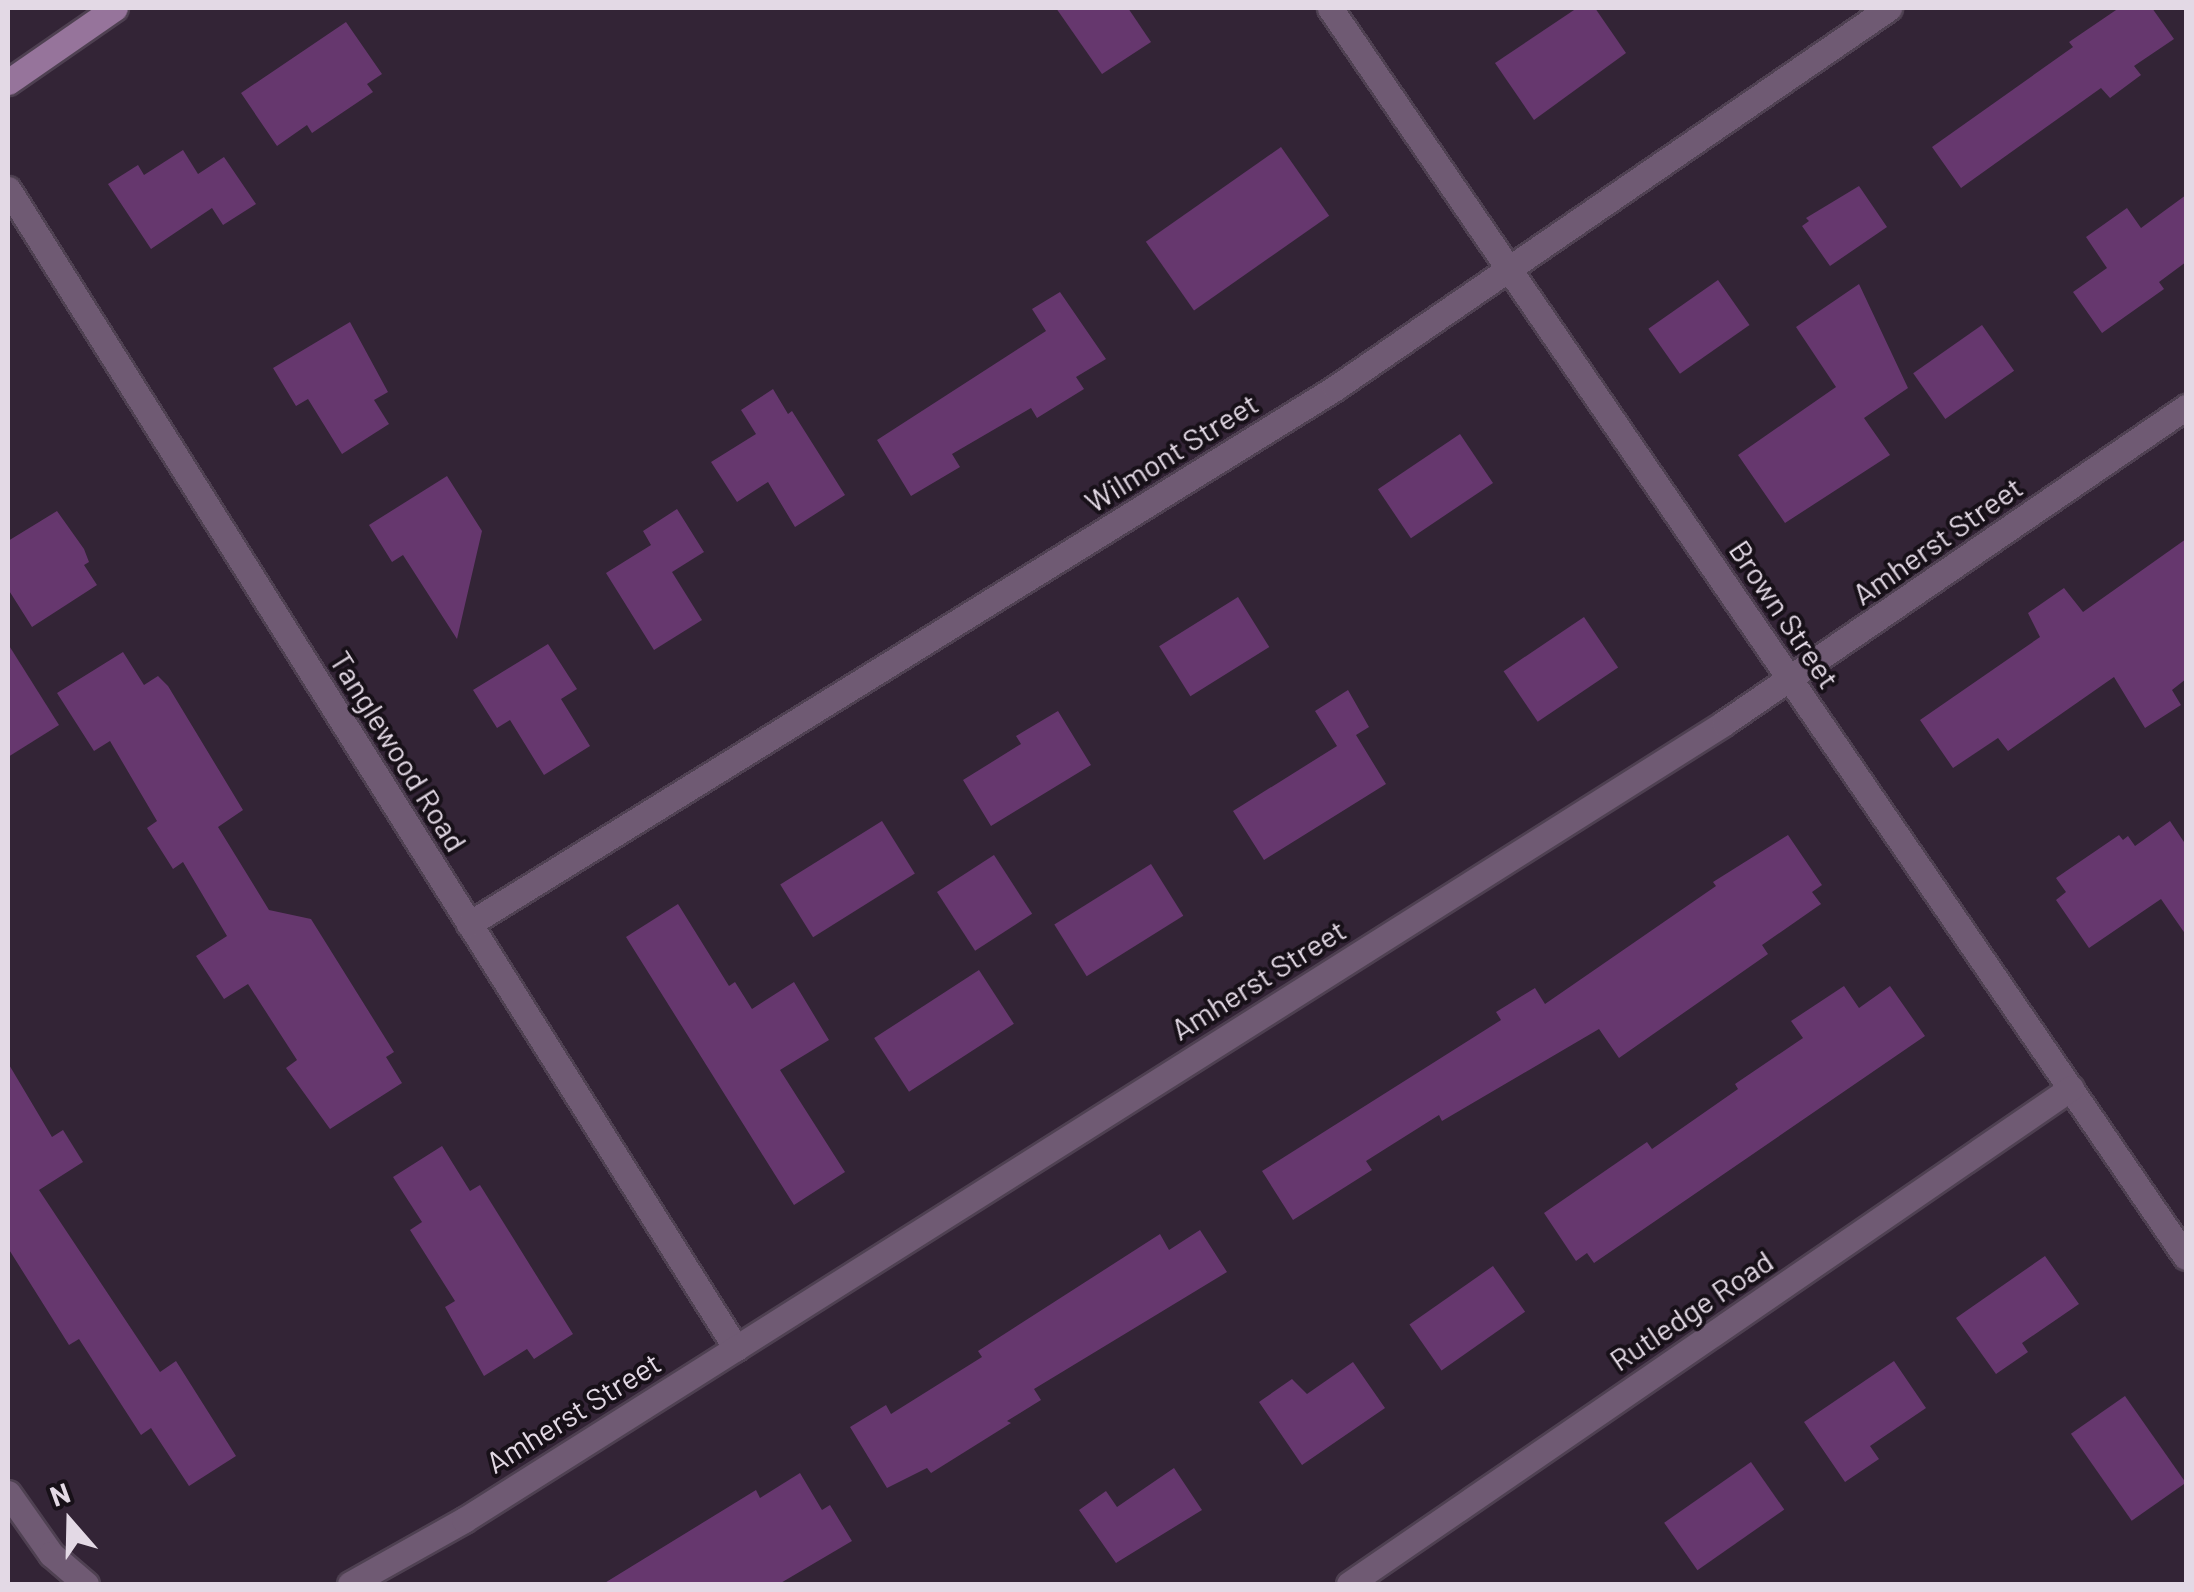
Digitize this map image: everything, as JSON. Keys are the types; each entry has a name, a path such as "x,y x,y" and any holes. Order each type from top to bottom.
{"street":[{"path":"8,82 115,8"},
{"name":"Brown Street","path":"1330,8 2186,1257"},
{"name":"Wilmont Street","path":"469,924 1258,437 1889,8"},
{"name":"Tanglewood Road","path":"8,189 736,1348"},
{"name":"Amherst Street","path":"350,1584 464,1520 1790,680 2186,407"},
{"name":"Rutledge Road","path":"1348,1584 2071,1088"},
{"path":"8,1493 51,1554 86,1584"}],"building":[{"path":"1056,8 1128,8 1151,42 1102,74"},
{"path":"1577,8 1595,8 1626,53 1534,120 1495,63"},
{"path":"2119,8 2152,8 2174,39 2134,66 2141,75 2110,98 2101,88 1961,188 1932,147 2073,47 2069,42"},
{"path":"346,22 382,74 367,84 373,92 312,133 307,125 277,146 241,93"},
{"path":"1281,147 1329,216 1194,310 1146,242"},
{"path":"183,150 198,174 224,157 256,204 223,225 212,208 151,249 108,184 138,165 144,175"},
{"path":"1859,186 1887,227 1830,266 1802,226 1809,221 1806,218"},
{"path":"2186,195 2186,262 2159,282 2164,289 2102,333 2073,292 2107,268 2086,237 2127,208 2141,228"},
{"path":"1718,280 1750,325 1680,374 1648,329"},
{"path":"1859,284 1908,388 1864,418 1890,455 1785,523 1738,455 1836,387 1796,327"},
{"path":"1060,292 1106,359 1076,377 1084,389 1037,418 1031,408 952,454 960,467 911,496 877,440 1046,331 1032,309"},
{"path":"350,322 388,392 374,400 389,424 342,454 308,399 296,406 273,368"},
{"path":"1982,325 2014,371 1945,419 1913,373"},
{"path":"773,389 788,414 792,411 845,495 795,527 768,482 737,502 711,462 756,434 741,410"},
{"path":"1460,434 1493,483 1411,538 1378,489"},
{"path":"447,476 482,531 457,639 403,555 392,562 369,525"},
{"path":"677,509 704,552 672,572 702,620 654,650 606,573 651,545 643,531"},
{"path":"57,511 84,549 89,562 84,565 97,585 32,627 8,589 8,541"},
{"path":"2186,539 2186,679 2172,690 2181,705 2145,728 2114,677 2008,751 1998,738 1953,768 1920,720 2040,637 2028,613 2064,588 2083,612"},
{"path":"1238,597 1269,647 1190,696 1159,646"},
{"path":"1584,617 1618,668 1538,722 1504,671"},
{"path":"8,644 59,725 8,757"},
{"path":"548,644 577,689 561,699 590,746 544,775 510,720 497,728 473,690"},
{"path":"123,652 144,685 158,676 168,686 243,810 218,827 269,910 311,919 394,1052 386,1057 402,1083 330,1129 286,1068 297,1060 248,984 224,999 196,956 227,936 183,862 173,869 147,828 157,821 110,741 94,751 57,693"},
{"path":"1348,690 1369,727 1356,735 1386,784 1264,860 1233,811 1337,746 1315,711"},
{"path":"1058,711 1091,765 991,826 963,780 1021,744 1016,736"},
{"path":"882,821 915,874 813,937 780,885"},
{"path":"2170,821 2186,845 2186,935 2161,899 2089,948 2056,900 2066,892 2056,878 2119,835 2123,840 2128,836 2135,846"},
{"path":"1788,835 1822,885 1812,892 1821,904 1762,945 1768,954 1619,1058 1599,1029 1442,1121 1439,1115 1366,1161 1372,1170 1293,1220 1262,1171 1501,1020 1496,1012 1535,988 1545,1004 1716,886 1713,882"},
{"path":"994,855 1032,914 975,951 937,892"},
{"path":"1151,864 1183,916 1087,976 1054,924"},
{"path":"678,904 729,986 735,982 752,1009 794,982 829,1040 780,1070 845,1172 794,1205 626,937"},
{"path":"979,970 1014,1024 909,1092 874,1038"},
{"path":"1844,986 1859,1008 1890,986 1925,1036 1594,1263 1587,1253 1576,1261 1544,1213 1647,1142 1652,1149 1738,1089 1735,1084 1803,1038 1791,1021"},
{"path":"8,1063 52,1137 63,1130 83,1162 39,1190 160,1372 176,1361 236,1456 189,1486 151,1428 141,1435 79,1339 69,1345 8,1248"},
{"path":"442,1146 470,1191 480,1185 573,1334 534,1359 527,1349 484,1376 445,1307 455,1301 410,1230 422,1222 393,1177"},
{"path":"1200,1230 1227,1272 1034,1389 1041,1400 1007,1421 1011,1423 931,1473 927,1468 887,1488 850,1427 886,1405 891,1414 982,1357 978,1351 1160,1234 1169,1250"},
{"path":"2045,1256 2079,1304 2022,1343 2028,1352 1996,1374 1956,1318"},
{"path":"1493,1266 1525,1312 1442,1370 1409,1325"},
{"path":"1894,1361 1926,1408 1870,1446 1879,1459 1845,1482 1804,1422"},
{"path":"1353,1362 1385,1408 1302,1465 1259,1402 1292,1379 1307,1394"},
{"path":"2125,1396 2186,1483 2132,1521 2071,1434"},
{"path":"1751,1462 1784,1510 1697,1570 1664,1523"},
{"path":"1174,1468 1202,1510 1116,1563 1079,1510 1106,1491 1117,1507"},
{"path":"800,1473 822,1510 830,1505 852,1541 779,1584 603,1584 756,1490 760,1498"}]}
